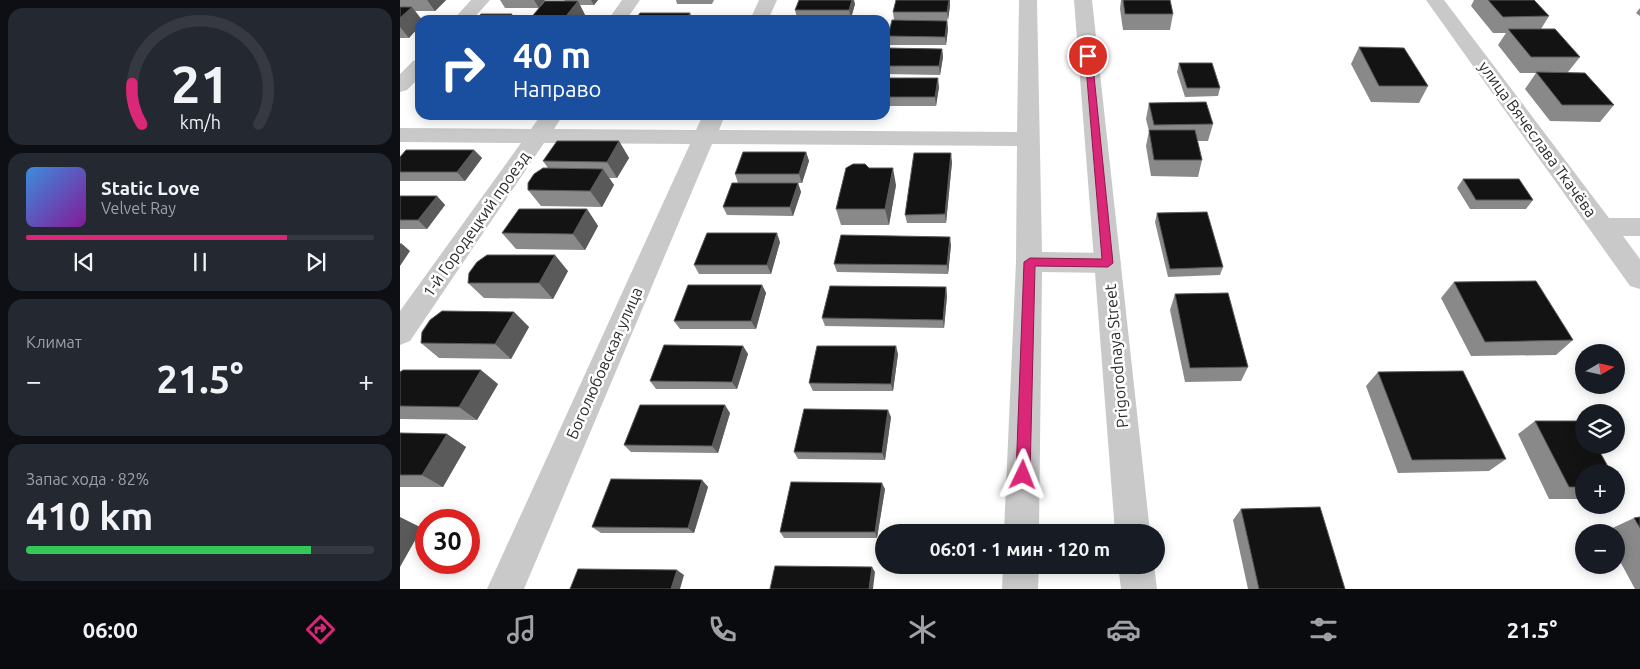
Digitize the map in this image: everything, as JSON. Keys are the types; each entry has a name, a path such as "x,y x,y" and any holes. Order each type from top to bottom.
{"street":[{"path":"467,15 481,0"},
{"path":"620,15 631,0"},
{"path":"761,15 768,0"},
{"path":"1022,524 1030,262 1028,0"},
{"name":"Prigorodnaya Street","path":"1083,0 1132,524"},
{"name":"улица Вячеслава Ткачёва","path":"1435,0 1640,279"},
{"path":"400,86 415,70"},
{"name":"1-й Городецкий проезд","path":"400,333 549,120"},
{"path":"400,135 538,136 709,126 1030,139"},
{"name":"Боголюбовская улица","path":"505,589 709,126"},
{"path":"1602,227 1640,227"},
{"path":"1030,262 1108,263"},
{"path":"1020,589 1021,574"},
{"path":"1137,574 1138,589"}],"building":[{"path":"799,0 852,0 849,10 795,10"},
{"path":"896,0 949,0 947,12 893,12"},
{"path":"1123,0 1170,0 1173,14 1125,14"},
{"path":"1488,0 1534,0 1549,16 1503,17"},
{"path":"545,1 578,1 567,15 533,15"},
{"path":"400,7 412,7 400,18"},
{"path":"640,13 690,13 689,15 639,15"},
{"path":"481,14 512,14 511,15"},
{"path":"892,20 947,21 945,37 890,36"},
{"path":"1508,29 1555,29 1580,57 1531,57"},
{"path":"1359,47 1404,48 1428,86 1379,86"},
{"path":"890,48 942,49 939,66 890,66"},
{"path":"1179,63 1212,63 1220,88 1187,88"},
{"path":"1536,72 1585,73 1614,105 1562,105"},
{"path":"890,78 938,78 935,97 890,97"},
{"path":"1206,102 1213,124 1154,125 1149,103"},
{"path":"1149,130 1195,130 1202,160 1154,160"},
{"path":"557,141 619,141 607,162 543,161"},
{"path":"406,150 474,150 457,172 400,172 400,157"},
{"path":"743,152 806,152 799,174 735,174"},
{"path":"914,153 951,153 945,214 905,215"},
{"path":"853,164 865,164 869,168 893,168 885,209 836,209 846,168"},
{"path":"543,168 603,169 590,191 528,190 528,183 534,174"},
{"path":"1463,179 1519,179 1533,200 1476,200"},
{"path":"732,183 798,183 790,207 723,207"},
{"path":"400,196 437,196 418,220 400,220"},
{"path":"519,209 587,209 573,234 502,233"},
{"path":"1207,212 1223,267 1170,269 1157,213"},
{"path":"707,233 777,233 767,265 694,265"},
{"path":"841,235 950,237 947,265 834,264"},
{"path":"487,255 555,255 539,283 468,283 469,273 477,262"},
{"path":"1536,281 1573,340 1485,342 1454,282"},
{"path":"688,285 762,285 751,321 674,321"},
{"path":"830,286 946,287 943,320 822,318"},
{"path":"1228,293 1248,367 1190,368 1175,294"},
{"path":"442,311 514,312 495,344 421,343 422,332 430,320"},
{"path":"664,345 743,346 732,382 650,381"},
{"path":"817,346 896,346 891,384 809,383"},
{"path":"403,370 481,370 459,407 400,406 400,372"},
{"path":"1463,371 1506,459 1412,460 1378,372"},
{"path":"640,405 725,405 712,446 624,445"},
{"path":"804,409 888,410 882,453 794,452"},
{"path":"1535,421 1575,421 1575,454 1601,454 1607,464 1575,464 1575,487 1569,487"},
{"path":"400,433 447,434 422,475 400,475"},
{"path":"611,479 702,480 688,528 592,527"},
{"path":"791,482 882,483 875,532 780,532"},
{"path":"1320,507 1345,589 1259,589 1241,509"},
{"path":"1640,517 1640,528 1634,518"},
{"path":"775,566 872,567 869,589 770,589"},
{"path":"578,569 677,570 671,589 570,589"}],"route":[{"path":"1023,475 1030,262 1108,263 1088,56"}]}
